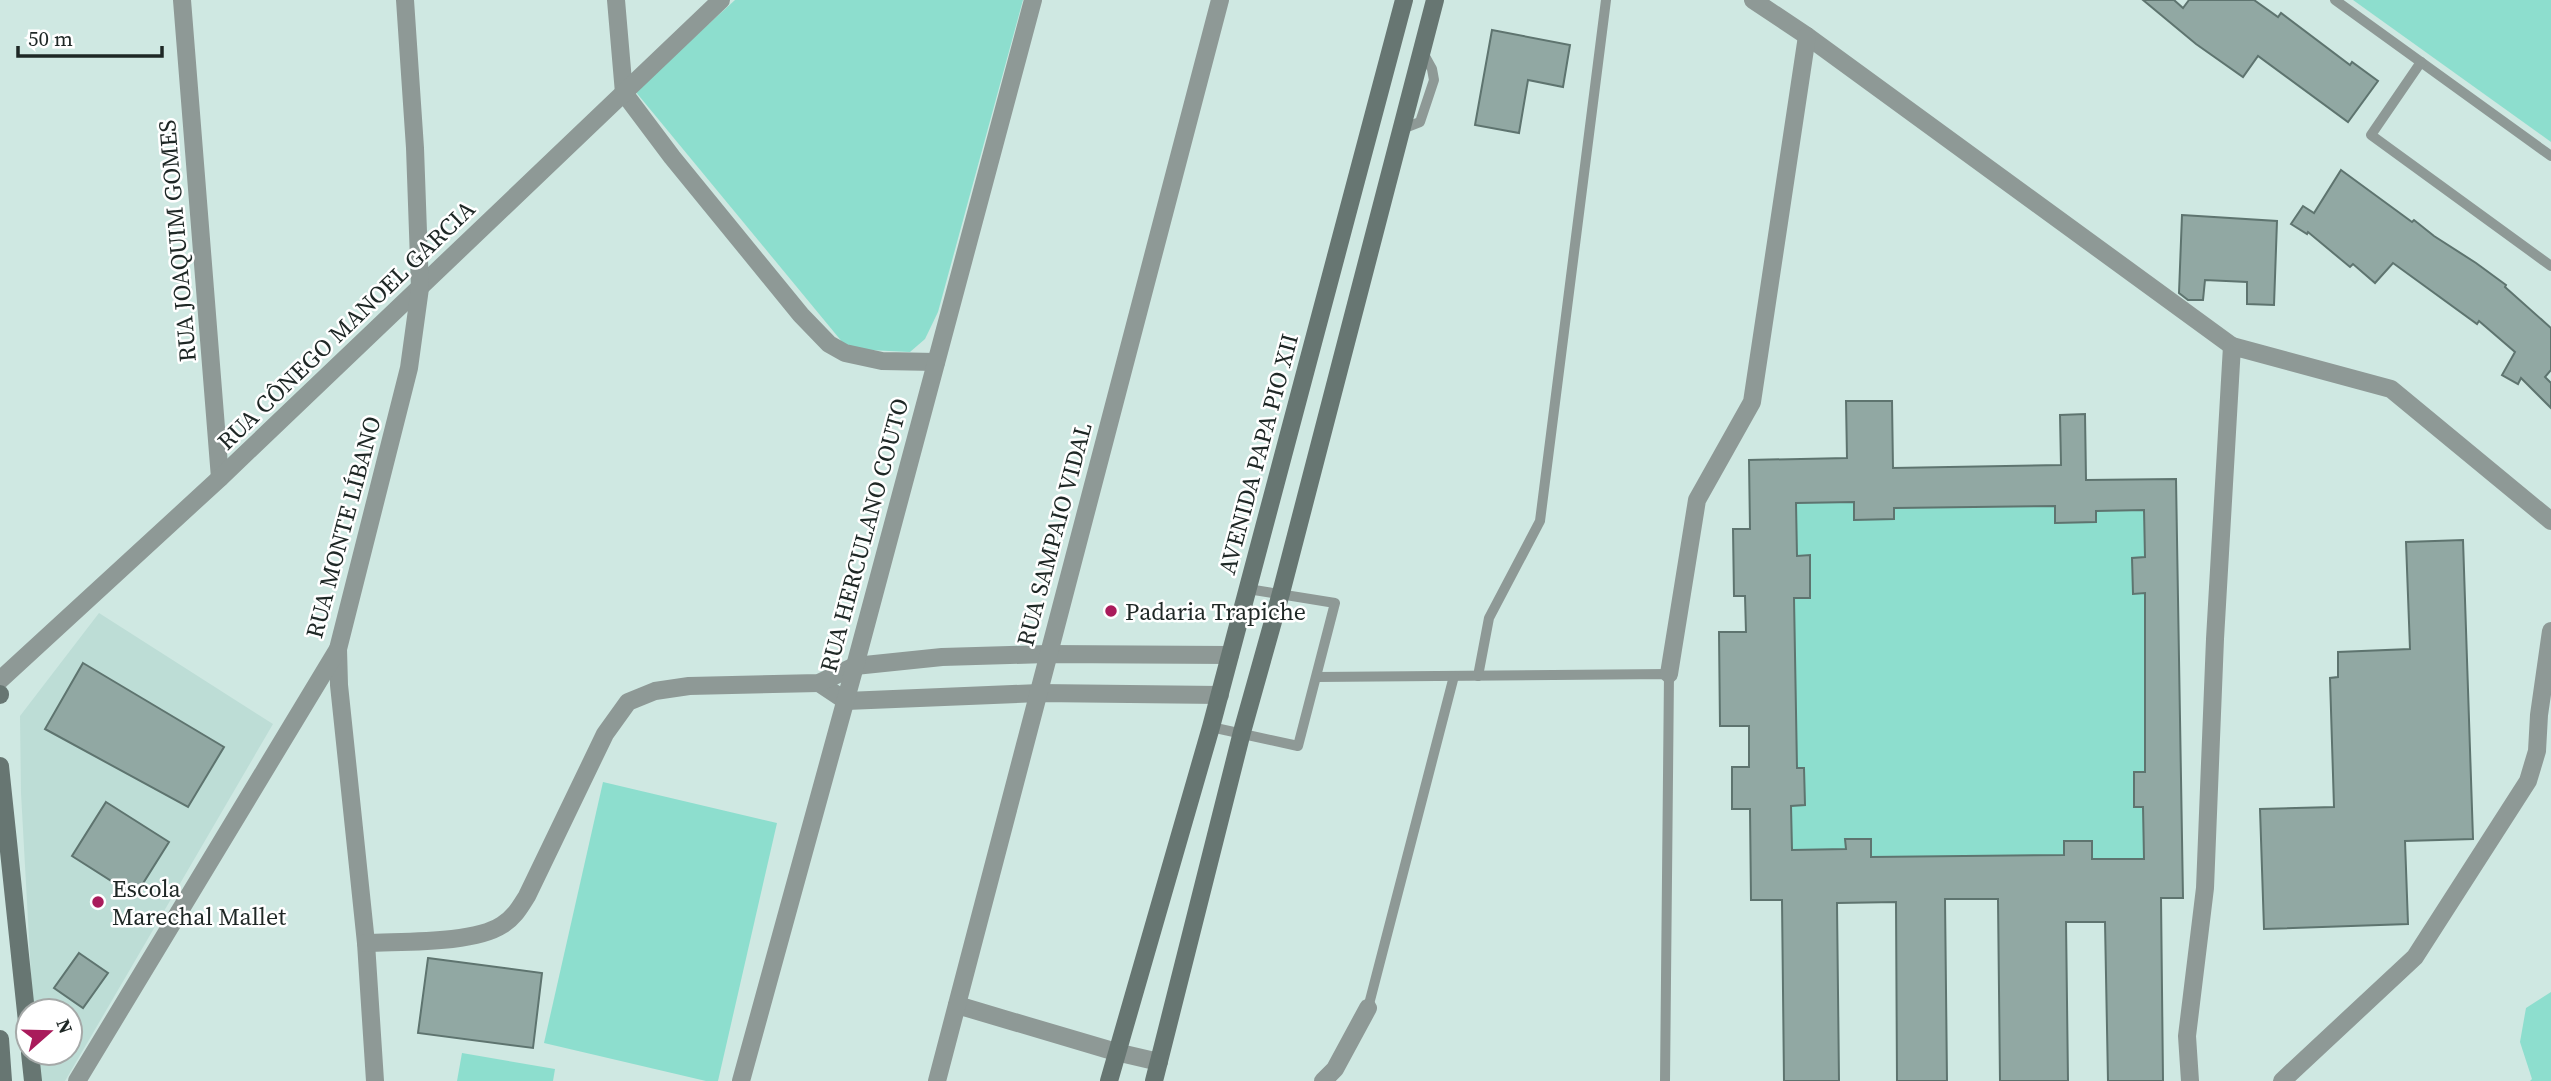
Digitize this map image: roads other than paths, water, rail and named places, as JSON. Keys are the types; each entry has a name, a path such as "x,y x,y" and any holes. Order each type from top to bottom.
{"street":[{"name":"RUA JOAQUIM GOMES","path":"182,0 220,478"},
{"name":"RUA MONTE LÍBANO","path":"77,1081 338,649 409,368 421,288 405,0"},
{"path":"616,0 624,93 801,316 837,350 864,358 936,362"},
{"name":"RUA CÔNEGO MANOEL GARCIA","path":"0,680 220,478 721,0"},
{"name":"RUA HERCULANO COUTO","path":"741,1081 846,701 1032,0"},
{"name":"RUA SAMPAIO VIDAL","path":"937,1081 1220,0"},
{"name":"AVENIDA PAPA PIO XII","path":"1109,1081 1220,695 1404,0"},
{"path":"1154,1081 1242,733 1435,0"},
{"path":"1753,0 1807,36 2232,346 2391,389 2551,521"},
{"path":"1669,674 1697,500 1752,402 1807,36"},
{"path":"1326,293 1356,302"},
{"path":"2190,1081 2187,1036 2205,888 2215,639 2232,346"},
{"path":"2282,1081 2415,957 2528,781 2537,751 2539,715 2551,631"},
{"path":"338,649 339,685 366,943 375,1081"},
{"path":"366,943 472,936 503,925 516,913 527,896 605,734 628,702 655,691 688,686 819,684 855,666 942,657 1047,654 1230,655"},
{"path":"819,684 846,701 1038,692 1220,695"},
{"path":"0,766 24,997"},
{"path":"957,1005 1159,1062"},
{"path":"1323,1081 1335,1069 1368,1008"},
{"path":"0,1039 3,1081"}],"lane":[{"path":"1478,676 1489,618 1540,521 1606,0"},
{"path":"2335,0 2551,156"},
{"path":"2421,62 2371,135 2551,266"},
{"path":"1211,727 1298,746 1317,677 1335,603 1248,589"},
{"path":"1317,677 1669,674 1665,1081"},
{"path":"1368,1008 1454,676"}],"place":[{"name":"Padaria Trapiche","path":"1111,611"},
{"name":"Escola Marechal Mallet","path":"98,902"}]}
